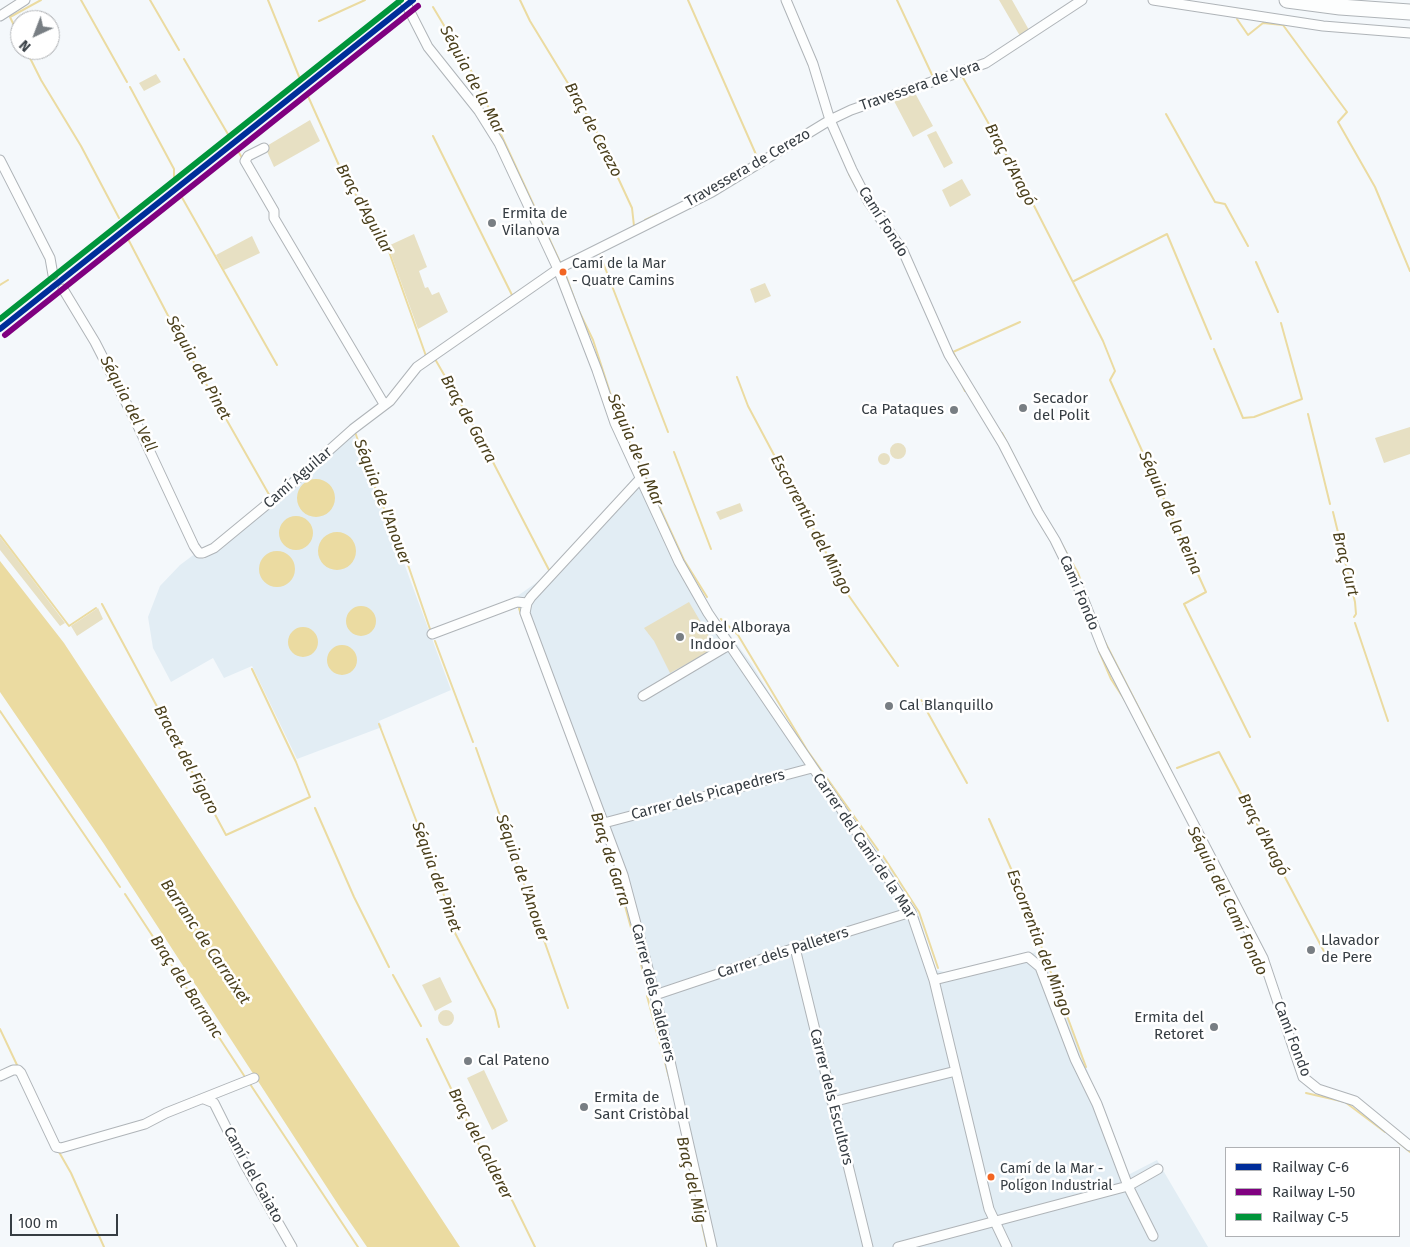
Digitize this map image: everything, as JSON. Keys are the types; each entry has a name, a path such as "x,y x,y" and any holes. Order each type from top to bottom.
{"highway":[{"path":"1287,0 1340,7 1410,12"}],"street":[{"path":"0,16 25,0"},
{"name":"Carrer del Camí de la Mar","path":"404,0 428,47 491,128 558,269 597,370 614,423 679,562 708,613 812,768 878,860 911,912 934,980 989,1209 1007,1247"},
{"name":"Camí Fondo","path":"786,0 813,64 830,120 852,170 868,201 903,251 949,355 1003,444 1038,512 1056,540 1081,594 1102,649 1263,958 1303,1077 1318,1089 1355,1102 1410,1146"},
{"name":"Travessera de Vera","path":"830,120 851,110 986,63 1082,0"},
{"path":"1153,0 1323,26 1410,33"},
{"name":"Travessera de Cerezo","path":"558,269 712,192 830,120"},
{"path":"264,148 245,158 246,161 274,211 274,218 384,404"},
{"path":"0,160 50,258 53,275"},
{"name":"Camí Aguilar","path":"63,289 95,342 199,553 214,548 384,404 390,401 417,366 558,269"},
{"path":"432,634 517,602 527,603 640,479"},
{"name":"Carrer dels Calderers","path":"527,603 525,613 623,875 655,995 712,1247"},
{"path":"643,696 730,645"},
{"name":"Carrer dels Picapedrers","path":"604,823 812,768"},
{"name":"Carrer dels Palleters","path":"655,995 794,948 911,912"},
{"name":"Carrer dels Escultors","path":"794,948 868,1247"},
{"path":"934,980 1028,957 1040,967 1075,1059 1097,1104 1128,1186 1153,1236"},
{"path":"0,1076 13,1070 18,1070 21,1073 56,1147 61,1148 145,1124 166,1112 204,1099 214,1099 254,1078"},
{"path":"832,1102 956,1072"},
{"name":"Camí del Gaiato","path":"214,1099 244,1163 292,1247"},
{"path":"898,1247 910,1246 994,1221 1128,1186 1158,1169"}],"shaded area":[{"path":"999,0 1012,0 1029,30 1020,36"},
{"path":"156,74 161,82 144,91 139,83"},
{"path":"915,93 933,126 913,137 894,101"},
{"path":"310,120 320,141 274,167 265,147"},
{"path":"936,131 953,163 944,168 927,135"},
{"path":"962,179 971,195 950,207 942,190"},
{"path":"414,234 427,267 419,271 425,288 428,287 432,295 439,292 448,312 418,329 388,246"},
{"path":"252,236 260,253 224,270 216,255"},
{"path":"765,283 771,296 755,303 750,289"},
{"path":"1410,427 1410,454 1384,463 1375,438"},
{"path":"354,432 364,469 388,520 451,690 379,721 382,727 297,759 252,666 224,678 213,658 171,682 153,648 148,617 160,586 180,565 196,553 204,559 277,501"},
{"path":"898,443 906,451 898,459 890,451"},
{"path":"886,453 889,454 889,464 882,465 879,464 878,457 879,454"},
{"path":"640,470 683,562 708,606 751,663 802,746 882,857 918,913 936,970 949,973 1041,951 1128,1175 1157,1160 1208,1247 708,1247 650,992 617,866 519,612 516,597 553,571 611,508 610,505"},
{"path":"740,503 743,511 720,520 716,512"},
{"path":"0,537 65,623 60,626 0,550"},
{"name":"Padel Alboraya Indoor","path":"689,602 716,648 670,673 654,641 644,628"},
{"path":"98,608 103,619 77,636 71,626"},
{"path":"440,977 452,1002 435,1011 422,985"},
{"path":"443,1010 449,1010 454,1015 452,1024 443,1026 438,1021 438,1015"},
{"path":"484,1070 508,1121 492,1130 467,1078"}],"water":[{"path":"316,479 329,485 335,498 329,511 316,517 303,511 297,498 303,485"},
{"path":"296,516 303,517 308,521 312,526 312,540 308,545 303,549 296,550 289,549 284,545 280,540 279,533 280,526 284,521 289,517"},
{"path":"337,532 351,537 356,551 351,565 337,570 323,565 318,551 323,537"},
{"path":"277,551 289,557 295,569 289,581 277,587 265,581 259,569 265,557"},
{"name":"Barranc de Carraixet","path":"0,561 64,643 460,1247 367,1247 341,1209 104,844 0,692"},
{"path":"361,606 372,610 376,621 372,632 361,636 350,632 346,621 350,610"},
{"path":"303,627 309,628 317,636 317,648 309,656 303,657 297,656 289,648 288,642 289,636 297,628"},
{"path":"342,645 353,649 357,660 353,671 342,675 331,671 327,660 331,649"}],"waterway":[{"name":"Séquia del Pinet","path":"23,10 41,0"},
{"name":"Séquia de l'Anouer","path":"81,0 127,82"},
{"path":"150,0 179,50"},
{"name":"Braç d'Aguilar","path":"268,0 300,79"},
{"name":"Braç de Garra","path":"319,21 365,0"},
{"name":"Braç de Cerezo","path":"520,0 530,21 594,126 632,208 634,226 627,230"},
{"name":"Escorrentia del Mingo","path":"688,0 758,159"},
{"name":"Braç d'Aragó","path":"897,0 934,79"},
{"name":"Séquia de la Mar","path":"433,7 473,74 560,262"},
{"path":"1237,19 1248,35 1263,23 1283,25 1347,112 1338,122 1375,187 1410,271"},
{"path":"184,59 229,136"},
{"name":"Séquia del Pinet","path":"31,60 81,146 119,218"},
{"name":"Séquia de la Reina","path":"936,84 962,76 1027,192 1103,341 1115,371 1110,380 1206,592 1184,604 1250,737"},
{"name":"Séquia de l'Anouer","path":"130,87 174,169 174,178"},
{"name":"Braç d'Aguilar","path":"307,94 342,172 387,246 426,356"},
{"path":"1166,114 1215,202 1225,204 1248,246"},
{"name":"Braç de Garra","path":"433,136 512,295"},
{"path":"237,149 242,158"},
{"name":"Séquia del Camí Fondo","path":"849,174 856,187"},
{"name":"Séquia de l'Anouer","path":"180,194 277,365"},
{"path":"645,220 658,214"},
{"name":"Séquia del Camí Fondo","path":"877,221 883,229"},
{"path":"1074,281 1167,234 1211,339"},
{"name":"Séquia del Pinet","path":"127,237 175,329 271,498"},
{"name":"Braç de Cerezo","path":"599,252 668,432"},
{"path":"1256,262 1278,312"},
{"name":"Séquia de la Mar","path":"564,270 578,309 593,340 618,417 684,560 707,597"},
{"name":"Séquia del Vell","path":"0,285 8,280"},
{"name":"Braç d'Aragó","path":"957,360 953,352 1020,322"},
{"path":"1214,349 1243,418 1254,417 1302,399 1281,323"},
{"name":"Braç de Garra","path":"435,359 481,439 549,570"},
{"name":"Escorrentia del Mingo","path":"737,377 748,406 849,596 898,666"},
{"name":"Séquia del Camí Fondo","path":"961,382 965,391"},
{"name":"Braç Curt","path":"1308,414 1330,504"},
{"name":"Séquia de l'Anouer","path":"355,432 371,478 406,559 430,629"},
{"name":"Braç d'Aragó","path":"1002,433 1029,486"},
{"name":"Braç de Cerezo","path":"674,452 711,549"},
{"name":"Braç Curt","path":"1333,512 1355,602 1356,614 1354,617"},
{"name":"Bracet del Figaro","path":"0,535 69,626 96,608"},
{"name":"Braç d'Aragó","path":"1061,543 1078,573 1084,589"},
{"name":"Bracet del Figaro","path":"102,604 226,835 310,797 296,762 252,669"},
{"name":"Braç de Garra","path":"519,608 521,615"},
{"name":"Séquia de la Mar","path":"721,619 738,635 807,750 878,850"},
{"name":"Braç Curt","path":"1355,623 1388,721"},
{"name":"Braç d'Aragó","path":"1104,640 1168,765"},
{"name":"Séquia de l'Anouer","path":"435,641 473,742"},
{"name":"Séquia del Camí Fondo","path":"1099,651 1111,679 1126,702"},
{"name":"Escorrentia del Mingo","path":"923,704 967,783"},
{"name":"Braç del Barranc","path":"0,711 120,887"},
{"name":"Séquia del Pinet","path":"379,724 441,885 454,931 495,1010 499,1027"},
{"name":"Séquia de l'Anouer","path":"476,748 568,1008"},
{"name":"Braç d'Aragó","path":"1177,768 1219,752 1328,959"},
{"name":"Braç del Calderer","path":"315,808 354,897 389,967"},
{"name":"Escorrentia del Mingo","path":"989,819 1020,889 1086,1067"},
{"name":"Séquia de la Mar","path":"883,856 919,912 938,968"},
{"name":"Braç de Garra","path":"613,862 648,990"},
{"name":"Braç del Barranc","path":"125,894 245,1077"},
{"name":"Séquia del Camí Fondo","path":"1245,933 1260,962"},
{"name":"Braç del Calderer","path":"393,975 421,1026"},
{"name":"Braç del Mig","path":"647,996 670,1081"},
{"path":"0,1029 17,1065"},
{"name":"Braç del Calderer","path":"427,1039 475,1138 513,1202 535,1247"},
{"name":"Braç del Barranc","path":"250,1084 358,1247"},
{"name":"Séquia del Camí Fondo","path":"1306,1093 1345,1102 1385,1132"},
{"name":"Séquia del Camí Fondo","path":"1398,1142 1410,1152"},
{"path":"59,1152 71,1173 104,1247"},
{"name":"Braç del Mig","path":"689,1166 707,1247"}],"rail line":[{"name":"C-5","path":"0,319 401,0"},
{"name":"C-6","path":"0,329 413,0"},
{"name":"L-50","path":"5,335 418,6"}],"place":[{"name":"Ermita de Vilanova","path":"492,223"},
{"name":"Camí de la Mar - Quatre Camins","path":"563,272"},
{"name":"Secador del Polit","path":"1023,408"},
{"name":"Ca Pataques","path":"954,410"},
{"name":"Padel Alboraya Indoor","path":"680,637"},
{"name":"Cal Blanquillo","path":"889,706"},
{"name":"Llavador de Pere","path":"1311,950"},
{"name":"Ermita del Retoret","path":"1214,1027"},
{"name":"Cal Pateno","path":"468,1061"},
{"name":"Ermita de Sant Cristòbal","path":"584,1107"},
{"name":"Camí de la Mar - Polígon Industrial","path":"991,1177"}]}
